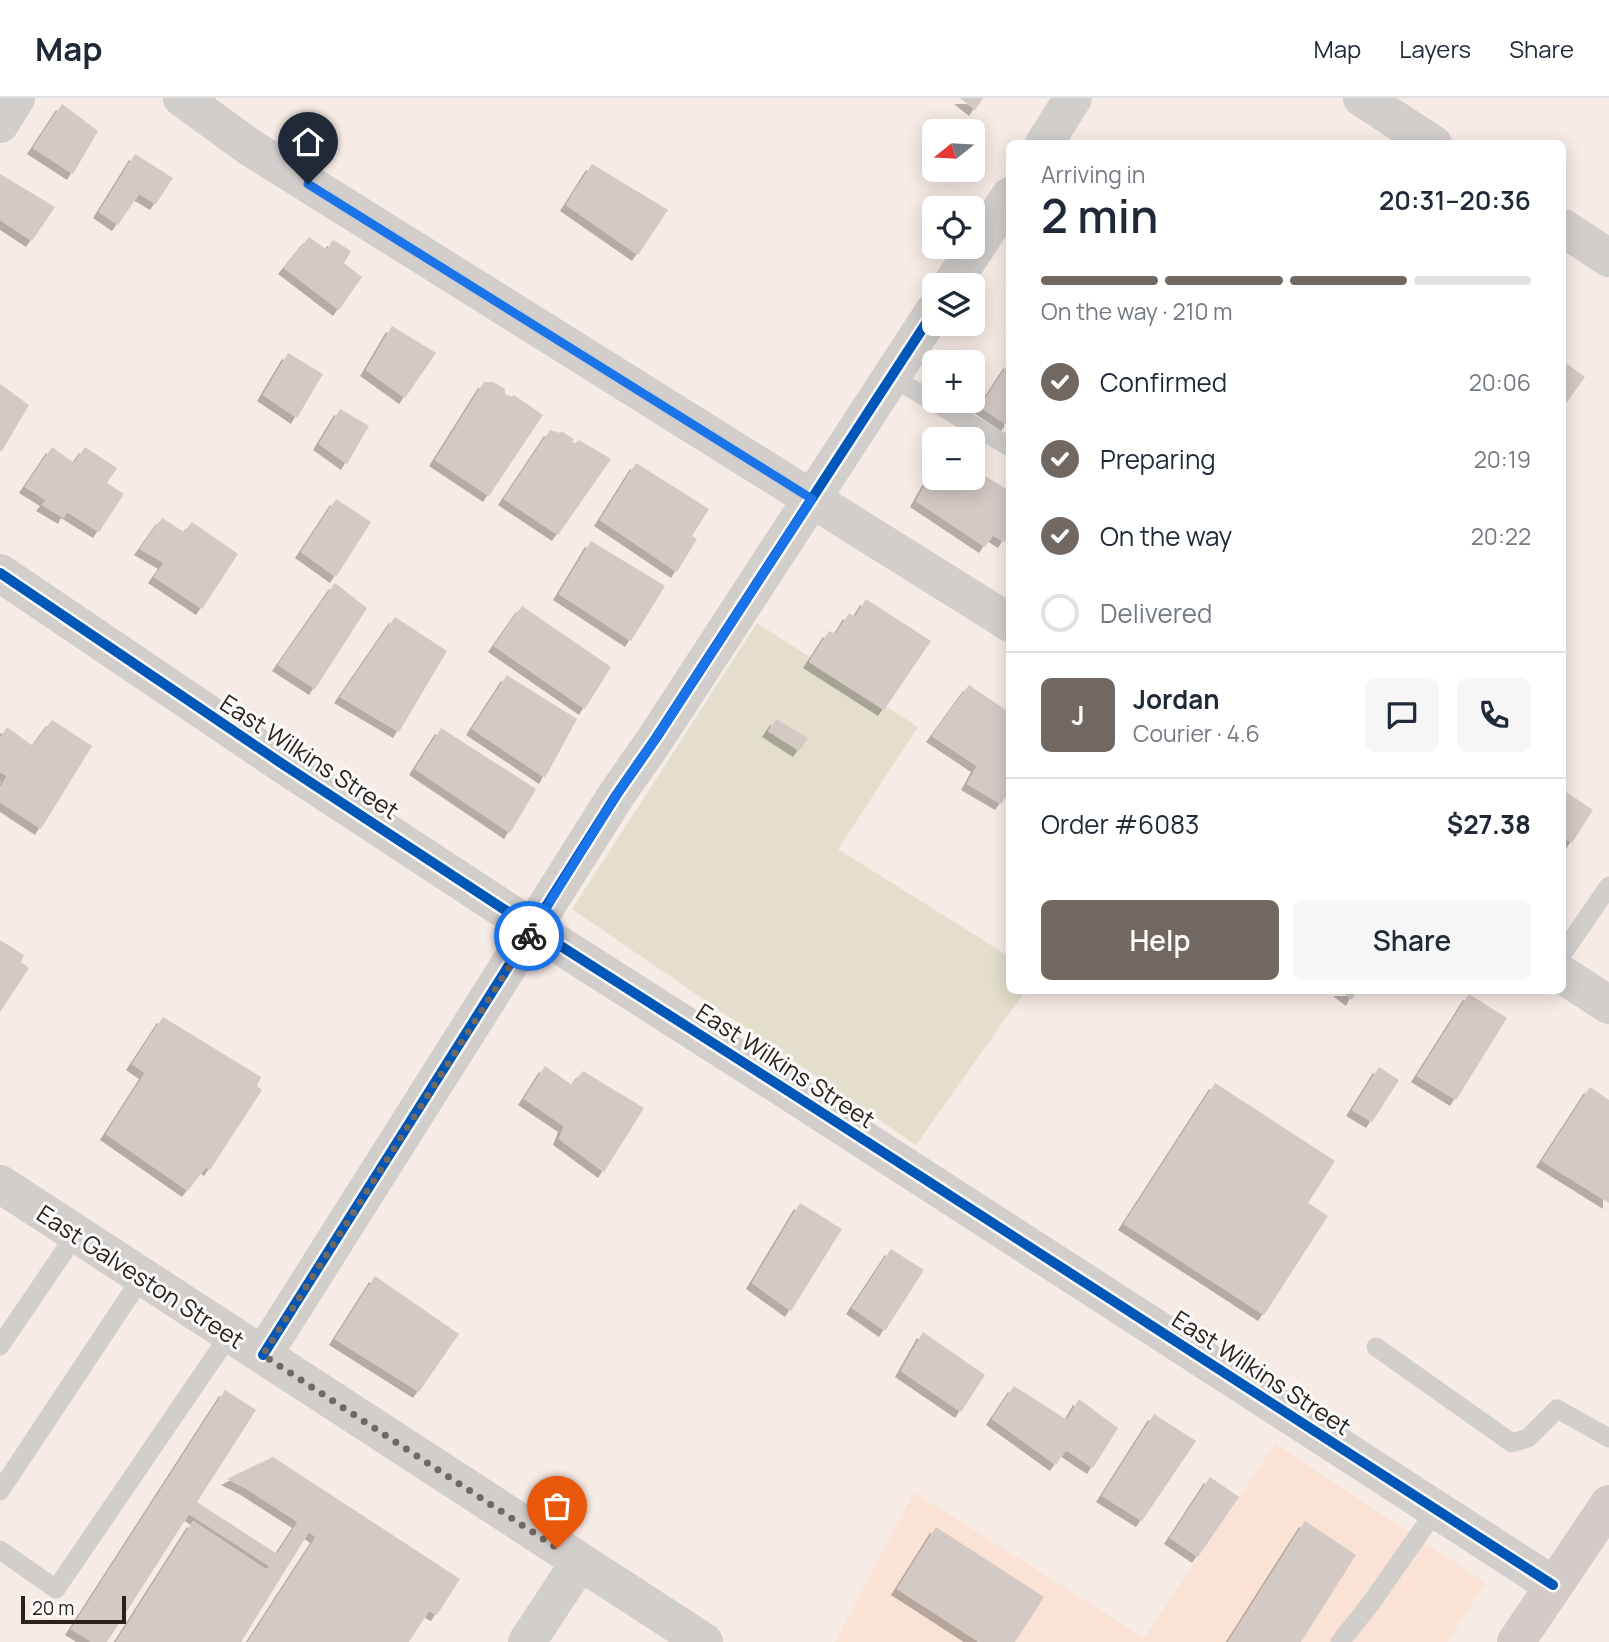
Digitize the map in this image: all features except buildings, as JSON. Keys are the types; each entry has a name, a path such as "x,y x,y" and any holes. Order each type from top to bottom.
{"main road":[{"path":"1516,1642 1609,1504"}],"street":[{"path":"0,124 16,98"},
{"path":"182,98 247,146 1006,620"},
{"path":"1047,140 1073,98"},
{"path":"1374,101 1428,140"},
{"path":"959,273 1006,202"},
{"path":"1566,230 1609,258"},
{"path":"263,1355 617,794 922,330"},
{"name":"East Wilkins Street","path":"0,573 278,761 534,929 1553,1585"},
{"path":"1566,977 1609,1005"},
{"name":"East Galveston Street","path":"1,1187 704,1642"},
{"path":"527,1642 579,1563"}],"lane":[{"path":"892,377 1006,445"},
{"path":"1566,949 1609,886"},
{"path":"0,1346 76,1234"},
{"path":"0,1491 142,1277"},
{"path":"0,1550 56,1589 230,1334"},
{"path":"1376,1347 1512,1443 1528,1438 1558,1409 1609,1438"},
{"path":"1339,1642 1371,1604 1436,1510"}],"shaded area":[{"path":"757,623 918,727 838,849 1006,954 1006,994 1023,994 916,1145 572,909"},
{"path":"1275,1444 1486,1583 1447,1642 835,1642 914,1492 1144,1638"}],"cycle path":[{"path":"263,1355 617,794 922,329"},
{"path":"0,573 278,761 534,929 1553,1585"}],"way so far":[{"path":"529,936 263,1355 557,1548"}],"route":[{"path":"308,184 812,499 617,794 529,936"}]}
